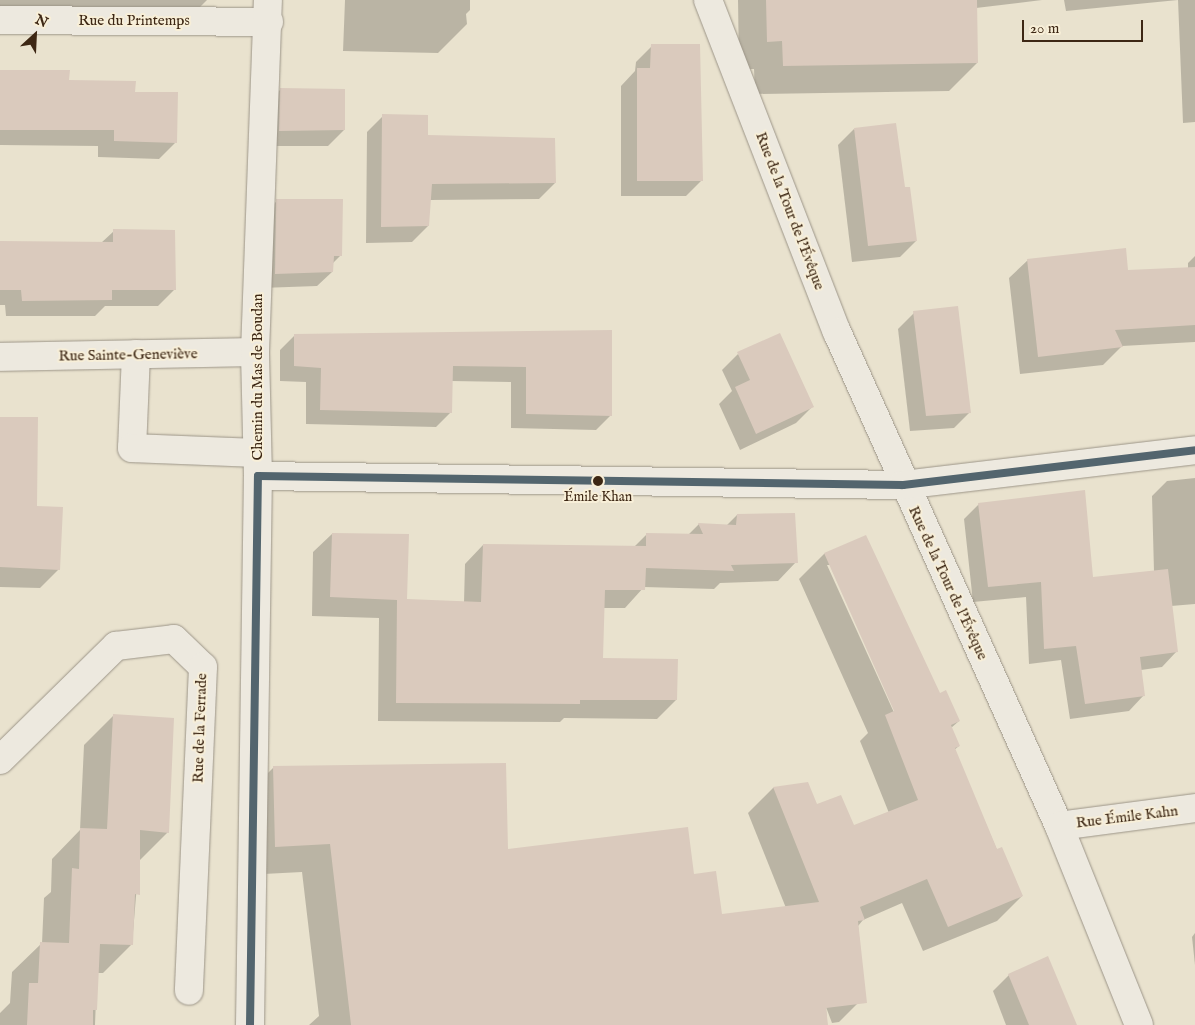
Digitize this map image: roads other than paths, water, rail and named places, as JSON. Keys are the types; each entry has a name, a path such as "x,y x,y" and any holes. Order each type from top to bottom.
{"street":[{"name":"Rue de la Tour de l'Évêque","path":"708,0 836,332 903,485 1059,826 1139,1025"},
{"name":"Rue du Printemps","path":"0,20 269,11"},
{"name":"Chemin du Mas de Boudan","path":"250,1025 257,464 255,352 269,11"},
{"name":"Rue Sainte-Geneviève","path":"0,357 255,352"},
{"path":"136,354 132,448 257,464 903,485 1195,450"},
{"name":"Rue de la Ferrade","path":"0,760 116,646 174,639 203,667 189,991"},
{"name":"Rue Émile Kahn","path":"1059,826 1195,808"}],"place":[{"name":"Émile Khan","path":"598,481"}]}
